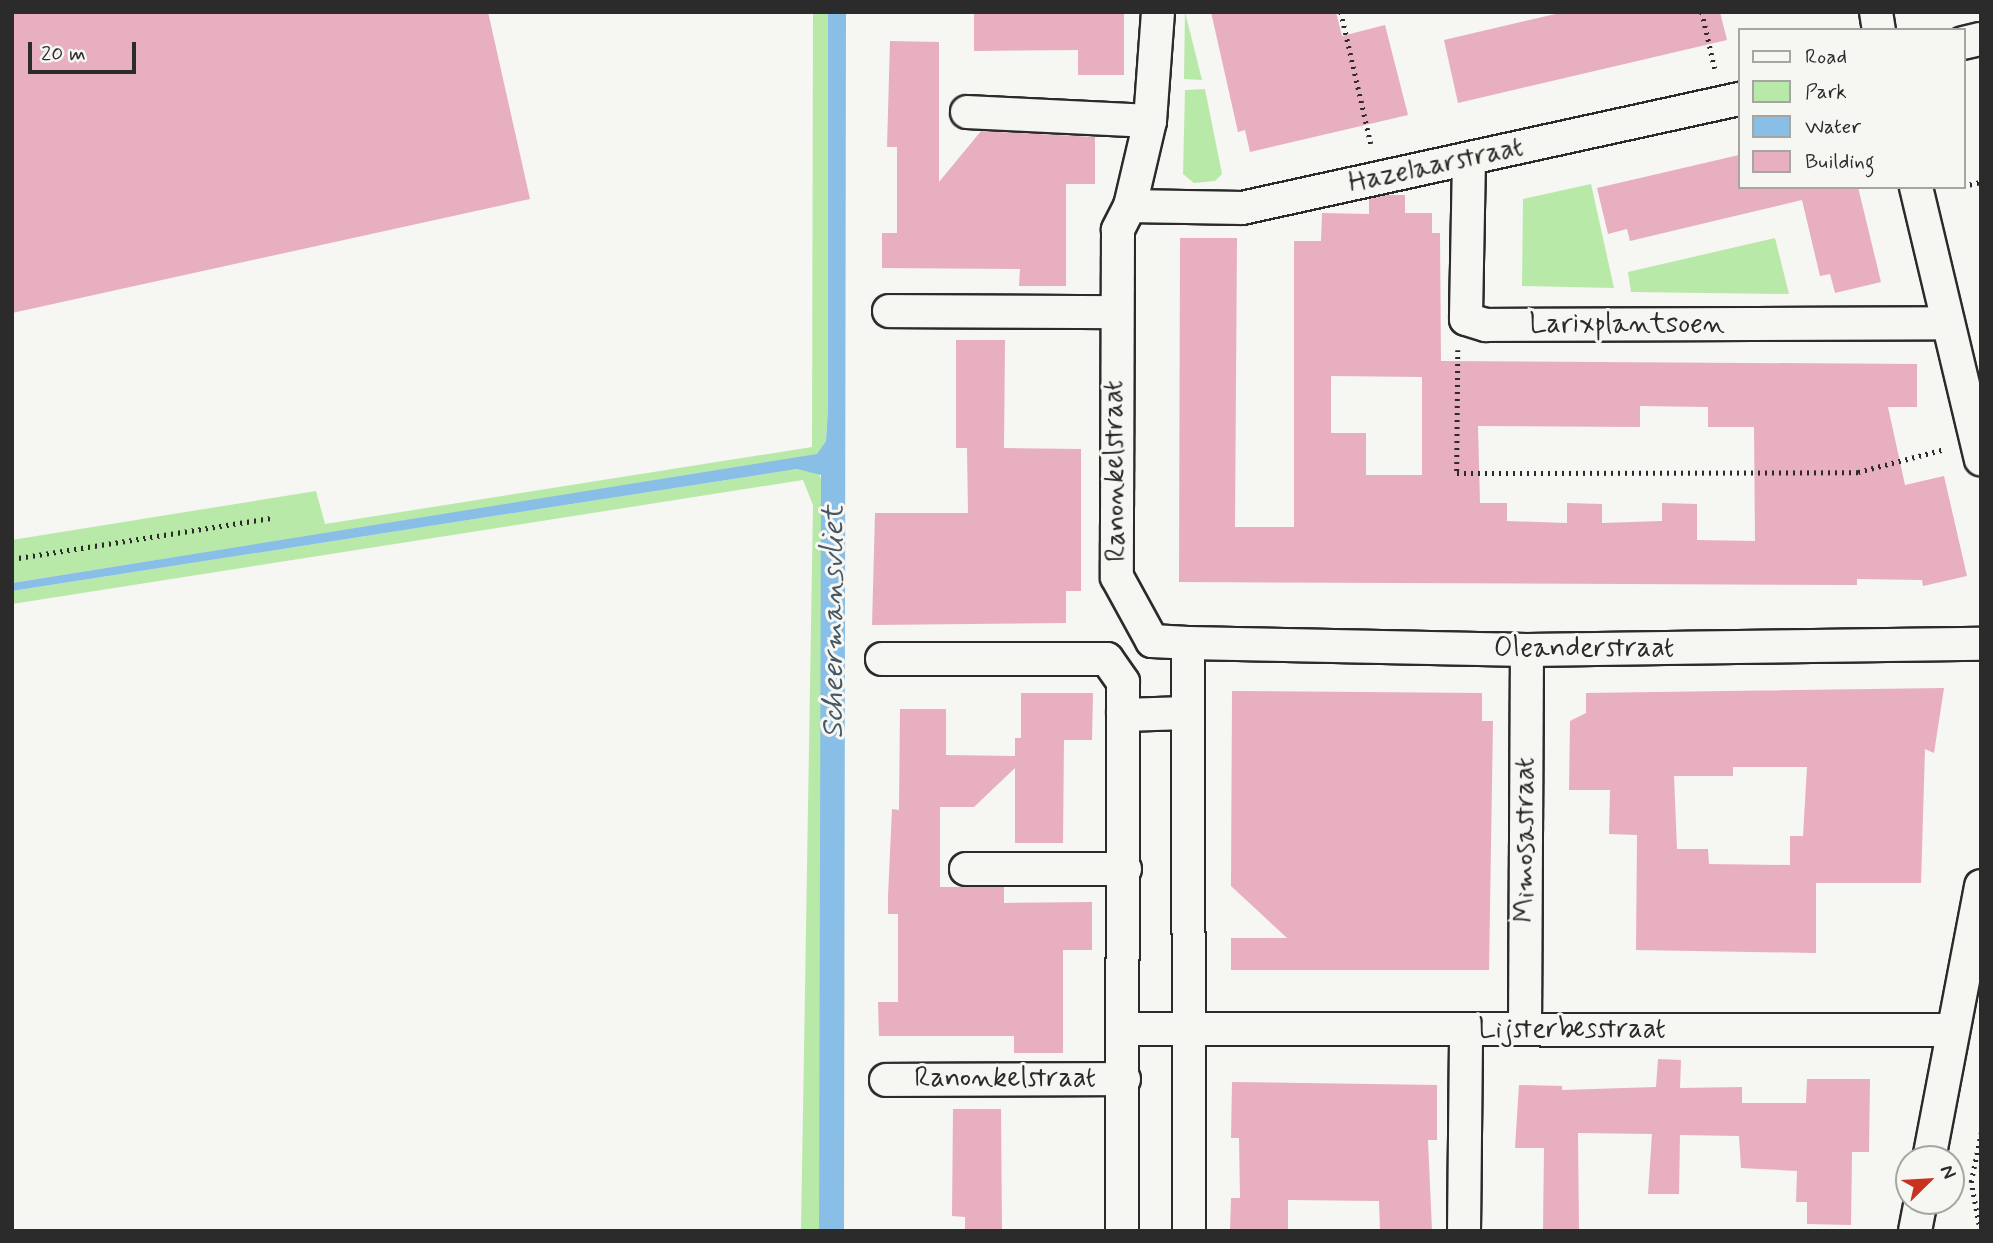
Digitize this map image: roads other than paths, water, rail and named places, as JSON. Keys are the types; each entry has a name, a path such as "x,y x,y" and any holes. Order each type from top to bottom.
{"street":[{"name":"Ranonkelstraat","path":"1158,12 1150,121 1130,206 1118,230 1114,312 1117,578 1152,641 1188,643"},
{"name":"Hazelaarstraat","path":"1130,206 1242,208 1731,101"},
{"path":"967,112 1150,121"},
{"name":"Larixplantsoen","path":"1469,159 1466,319 1486,325 1948,323"},
{"path":"1916,189 1979,450"},
{"path":"889,311 1114,312"},
{"path":"1188,643 1192,1028 1189,1231"},
{"name":"Oleanderstraat","path":"1188,643 1527,650 1981,644"},
{"name":"Mimosastraat","path":"1525,1029 1527,650"},
{"name":"Ranonkelstraat","path":"882,659 1107,659 1123,682 1125,869 1122,1231"},
{"path":"1123,715 1187,713"},
{"path":"966,869 1125,869"},
{"path":"1932,1145 1981,887"},
{"path":"1123,1029 1192,1028"},
{"name":"Lijsterbesstraat","path":"1192,1028 1953,1030"},
{"path":"1464,1231 1466,1030"},
{"name":"Ranonkelstraat","path":"886,1080 1124,1079"}],"water":[{"name":"Scheermansvliet","path":"828,12 846,12 844,1231 819,1231 821,475 797,469 12,591 12,583 817,454 826,441 828,408"}]}
